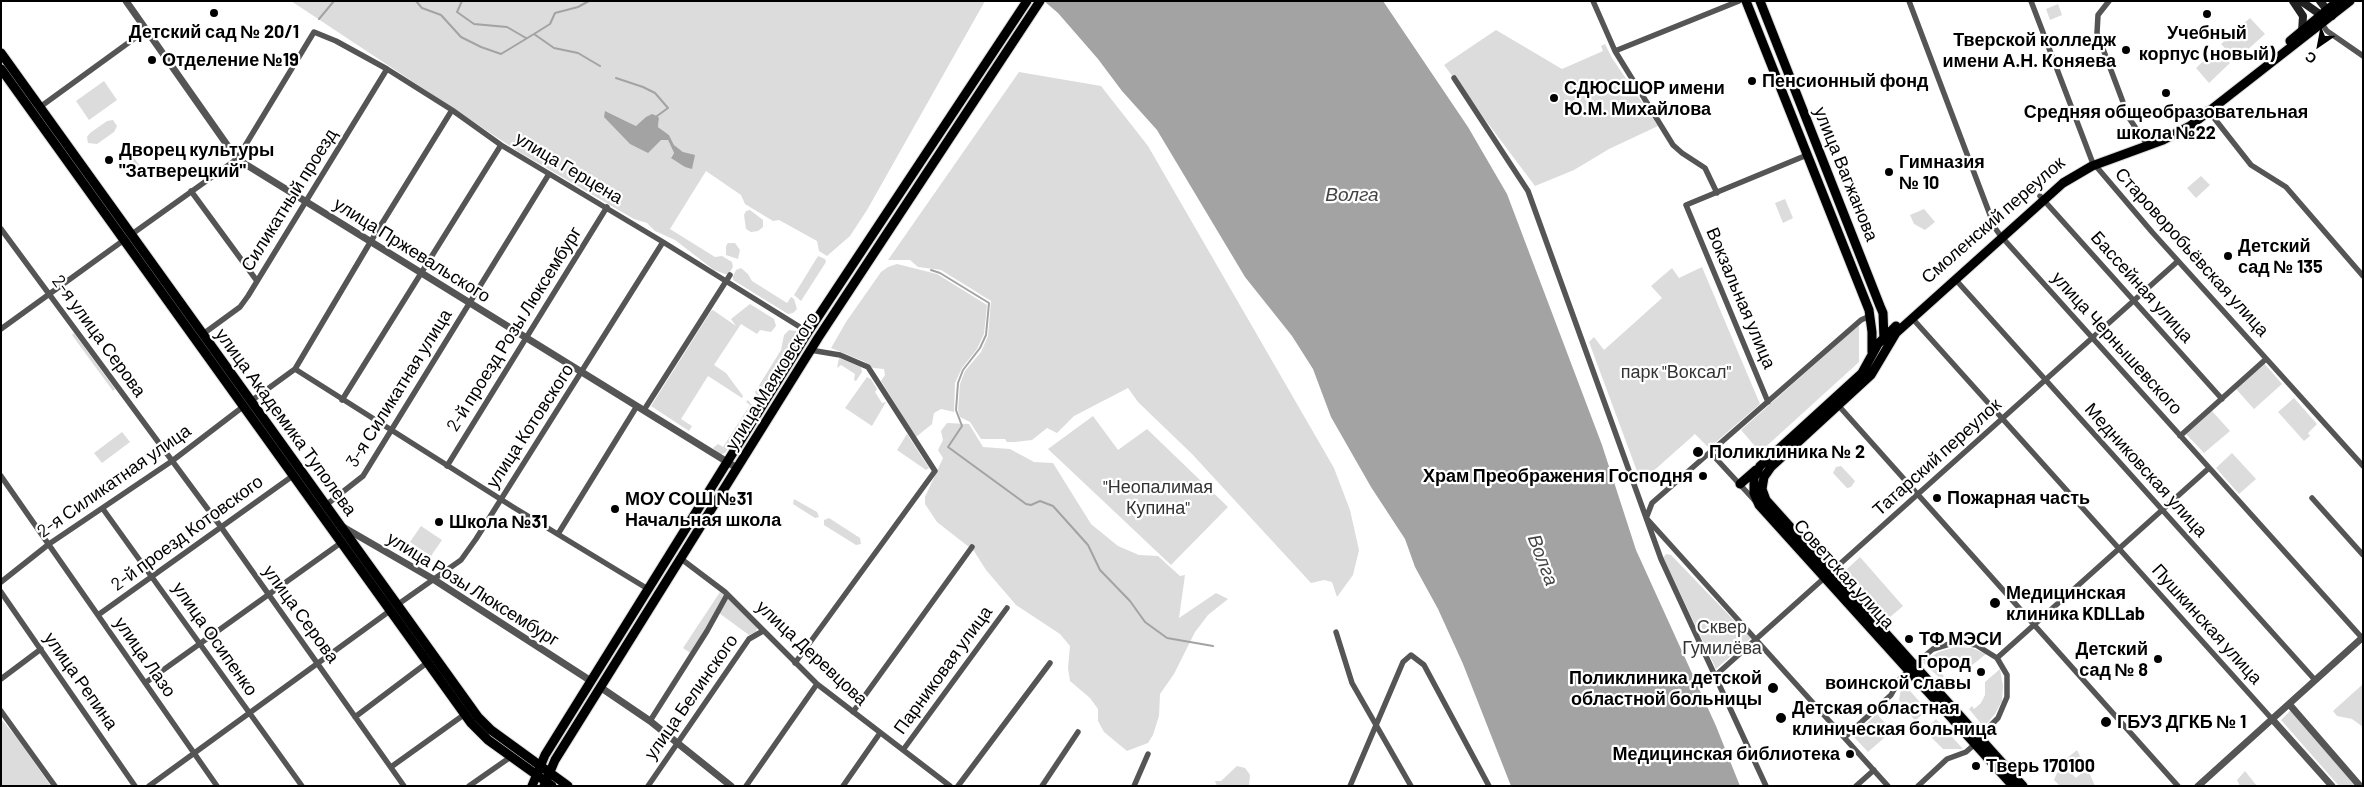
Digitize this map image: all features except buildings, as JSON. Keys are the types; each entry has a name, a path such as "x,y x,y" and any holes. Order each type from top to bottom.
{"main road":[{"name":"улица Маяковского","path":"532,786 538,770 591,681 808,332 1027,1"},
{"name":"улица Маяковского","path":"548,781 554,760 810,350 1040,1"},
{"name":"улица Вагжанова","path":"1746,1 1870,313 1872,332 1871,357"},
{"name":"улица Вагжанова","path":"1760,1 1888,328 1884,337 1880,362"},
{"path":"2294,1 2303,16 2302,32"},
{"path":"2301,1 2326,16"},
{"path":"2320,1 2326,16"},
{"name":"Смоленский переулок","path":"2208,110 2302,32 2344,3"},
{"name":"Смоленский переулок","path":"1763,502 1762,485 1767,472 1871,375 1880,362 1891,339 1907,321 2042,197 2094,163 2175,134 2326,16"},
{"name":"улица Академика Туполева","path":"1,53 128,237 247,403 326,505 342,542 484,724 538,770 548,781 568,786"},
{"name":"улица Академика Туполева","path":"1,69 203,334 294,475 335,526 394,608 428,662 465,714 484,736 512,756 538,770"},
{"name":"Смоленский переулок","path":"1888,328 1907,321 1955,279 2000,235"},
{"path":"1870,313 1888,328"},
{"path":"1883,313 1890,320 1907,321"},
{"path":"1740,484 1862,373 1884,337"},
{"path":"1762,464 1753,483 1754,496 1763,502"},
{"name":"Советская улица","path":"1763,502 1912,667 1964,732 1979,737 2013,786"},
{"name":"Советская улица","path":"1912,667 1923,674 2023,786"}],"street":[{"name":"улица Пржевальского","path":"126,1 237,159 736,468"},
{"path":"1593,1 1614,51 1673,145 1705,168 1717,193 1807,155"},
{"path":"1614,51 1739,1"},
{"path":"1909,1 2000,235"},
{"name":"Староворобьёвская улица","path":"2031,1 2094,163 2178,261 2363,466"},
{"path":"2109,1 2098,15 2098,33 2129,118 2147,143"},
{"path":"2326,16 2327,31 2363,56"},
{"path":"40,107 146,30"},
{"name":"улица Герцена","path":"237,159 314,32 336,41 387,70 452,110 501,145 607,207 808,332"},
{"name":"Силикатный проезд","path":"203,334 240,307 387,70"},
{"path":"1454,78 1528,191 1661,559 1766,786"},
{"name":"2-я Силикатная улица","path":"1,582 49,544 172,461 247,403 295,370 370,242 452,110"},
{"path":"2208,110 2251,164 2286,187 2363,276"},
{"path":"342,400 501,145"},
{"path":"1,329 237,159"},
{"name":"3-я Силикатная улица","path":"326,505 363,476 549,174"},
{"path":"192,191 257,281"},
{"name":"Вокзальная улица","path":"1717,193 1686,206 1768,402"},
{"name":"Бассейная улица","path":"2042,197 2222,399"},
{"name":"2-й проезд Розы Люксембург","path":"448,466 607,207"},
{"name":"2-я улица Серова","path":"1,230 172,461"},
{"name":"улица Чернышевского","path":"2000,235 2362,638"},
{"name":"улица Котовского","path":"149,786 461,560 663,242"},
{"name":"Татарский переулок","path":"1716,675 2178,261"},
{"path":"558,534 730,275"},
{"name":"Медниковская улица","path":"1955,279 2315,680"},
{"path":"1647,518 1651,504 1870,313"},
{"name":"Пушкинская улица","path":"1907,321 1951,361 2272,719"},
{"path":"795,663 936,471 868,367 840,355 810,350"},
{"path":"2180,436 2266,359"},
{"path":"295,370 648,589"},
{"path":"1839,406 2178,786"},
{"name":"Советская улица","path":"1710,452 1740,484 1763,502"},
{"name":"улица Серова","path":"172,461 222,527 404,786"},
{"path":"1997,658 2209,468"},
{"name":"2-й проезд Котовского","path":"98,615 294,475"},
{"name":"улица Лазо","path":"1,476 218,786"},
{"path":"2312,498 2363,555"},
{"name":"улица Осипенко","path":"102,510 152,576 302,786"},
{"path":"1647,518 1888,786"},
{"name":"улица Розы Люксембург","path":"335,526 433,579 591,681"},
{"path":"145,683 342,542"},
{"path":"853,712 972,547"},
{"name":"улица Деревцова","path":"680,558 711,579 817,684 950,786"},
{"name":"улица Репина","path":"1,592 136,786"},
{"path":"650,721 708,631 728,595"},
{"name":"Парниковая улица","path":"903,750 1007,608"},
{"name":"улица Белинского","path":"648,786 749,638 763,631"},
{"path":"1336,632 1352,683 1411,786"},
{"path":"2198,786 2362,638"},
{"path":"1845,737 1891,695 1900,679 1933,649 1956,642 1976,645 1997,658 2007,675 2007,698 1998,718 1966,752 1947,759 1918,786"},
{"path":"1,679 41,649"},
{"path":"1350,786 1403,662 1408,656 1414,656 1424,665 1488,786"},
{"path":"356,717 428,662"},
{"path":"958,786 1050,663"},
{"path":"746,786 817,684"},
{"path":"600,687 650,721 731,786"},
{"path":"2288,704 2360,786"},
{"path":"1,711 55,786"},
{"path":"391,767 465,714"},
{"path":"2272,719 2332,786"},
{"path":"1042,786 1078,732"},
{"path":"843,786 880,733"},
{"path":"1134,786 1148,754"},
{"path":"469,786 512,756"},
{"path":"1856,786 1874,770"}],"green space":[{"path":"291,1 985,1 867,210 850,236 827,256 819,251 817,241 779,220 773,221 745,204 741,195 706,171 670,229 715,257 722,256 732,262 733,267 728,275 714,270 675,240 655,231 647,223 634,219 519,152","holes":["605,111 636,126 659,118 658,127 669,135 674,145 683,152 671,157 674,153 668,140 661,140"]},
{"path":"2058,4 2062,15 2050,20 2046,9"},
{"path":"2250,18 2265,34 2236,60 2221,44"},
{"name":"СДЮСШОР имени Ю.М. Михайлова","path":"1496,30 1562,69 1603,51 1601,46 1605,44 1612,58 1658,126 1609,149 1574,170 1535,186 1444,65"},
{"path":"2216,49 2230,63 2209,83 2196,68"},
{"path":"1019,72 1101,86 1148,146 1334,468 1350,510 1359,550 1353,575 1337,597 1332,582 1324,580 1311,583 1192,454 1138,402 1128,388 1074,416 1057,433 1047,428 1032,440 1007,442 1005,439 981,439 970,422 960,417 958,410 960,384 965,371 981,352 988,336 991,301 941,270 918,267 910,260 888,260"},
{"path":"104,81 117,100 89,120 76,101"},
{"path":"113,120 117,126 114,132 97,144 88,143 87,137 90,133 107,121"},
{"path":"134,158 140,166 128,175 122,167"},
{"path":"2201,176 2210,185 2196,198 2187,188"},
{"path":"1785,199 1793,218 1783,223 1775,203"},
{"path":"1924,209 1935,222 1925,230 1914,224 1910,215"},
{"path":"750,210 763,220 763,227 758,231 751,232 746,229 744,215 746,211"},
{"path":"728,243 735,243 740,250 738,259 726,255"},
{"path":"818,256 825,259 826,262 801,301 794,295"},
{"path":"897,264 937,274 987,305 984,334 977,349 962,368 955,383 954,412 941,409 934,413 932,424 916,437 881,381 885,375 884,369 873,368 863,361 831,348 846,322 881,272"},
{"name":"парк \"Воксал\"","path":"1702,267 1760,404 1709,448 1695,434 1641,482 1589,342 1594,337 1604,350 1662,298 1651,286 1672,268 1679,278"},
{"path":"741,268 752,281 787,303 791,297 794,299 797,309 793,313 788,314 733,280 736,270"},
{"path":"750,304 774,319 776,326 771,332 760,330 757,334 741,324 714,365 726,373 743,396 742,398 708,376 681,419 692,426 689,431 651,406 711,311 713,310 736,326 731,319"},
{"path":"1859,325 1859,362 1760,452 1741,430"},
{"path":"789,330 796,331 799,336 758,398 755,392 781,350 784,335"},
{"path":"74,333 115,389 113,391 72,335"},
{"path":"839,358 861,367 862,372 856,381 854,380 855,374 841,365 837,368"},
{"path":"2264,363 2282,384 2254,409 2236,389"},
{"path":"867,377 871,379 877,389 875,392 882,403 886,402 872,426 845,408"},
{"path":"2294,398 2317,424 2308,433 2310,436 2304,441 2278,412"},
{"path":"748,400 753,409 725,453 720,455 713,448 718,444 723,447 750,405 746,402"},
{"path":"2212,411 2230,431 2204,453 2186,434"},
{"name":"\"Неопалимая Купина\"","path":"1093,416 1118,450 1147,429 1228,507 1171,565 1048,449"},
{"path":"947,423 969,424 983,447 1010,449 1034,462 1053,463 1091,524 1118,546 1139,555 1158,556 1180,576 1185,575 1179,618 1216,593 1228,599 1208,615 1195,632 1174,674 1160,694 1159,716 1153,735 1148,743 1127,751 1104,732 1098,721 1098,709 1090,698 1070,681 1068,668 1070,646 1060,634 1016,605 986,570 974,551 937,522 925,504 925,497 943,458 938,450 943,440 941,431"},
{"path":"122,432 130,442 102,463 94,453"},
{"path":"907,434 929,468 926,470 897,450"},
{"path":"2232,453 2256,479 2239,494 2216,468"},
{"path":"1841,466 1855,481 1851,487 1847,488 1833,473 1836,467"},
{"path":"794,499 817,512 819,517 815,518 793,504"},
{"path":"829,518 860,538 861,544 856,545 824,525 824,520"},
{"path":"421,526 442,540 431,556 410,542"},
{"name":"Сквер Гумилёва","path":"1666,554 1671,555 1751,638 1716,669 1663,558"},
{"path":"1860,557 1903,606 1889,618 1846,570"},
{"path":"720,592 725,596 692,654 683,648"},
{"path":"727,598 757,628 756,632 749,635 719,613"},
{"path":"1955,647 1972,648 1986,654 1971,666 1958,664 1942,670 1940,672 1944,676 1941,679 1922,662 1939,652"},
{"path":"2000,669 2003,686 2002,701 1995,714 1984,727 1969,709 1972,706 1974,709 1981,703 1985,695 1985,682"},
{"path":"1902,682 1927,710 1915,721 1899,700"},
{"path":"2363,684 2363,727 2352,719 2337,716 2333,711"},
{"path":"2291,710 2356,786 2339,786 2281,720"},
{"path":"1877,714 1892,731 1868,752 1853,736"},
{"path":"1,719 17,738 51,786 1,786"},
{"path":"1936,719 1963,749 1943,749 1924,730"},
{"path":"2077,750 2083,762 2071,773 2076,778 2087,768 2095,786 2060,786 2054,780 2057,773 2069,763 2066,759"},
{"path":"1237,766 1245,768 1250,775 1249,786 1217,786 1215,781 1221,781"},
{"path":"2245,771 2257,786 2240,786 2237,780"}],"water":[{"name":"Волга","path":"1044,1 1383,1 1468,127 1507,194 1602,445 1636,550 1716,726 1740,786 1511,786 1463,664 1438,609 1415,567 1405,539 1371,487 1331,417 1313,369 1292,336 1245,277 1157,130 1122,91 1098,59 1058,13"},
{"path":"605,111 636,126 652,114 657,116 659,118 658,127 669,135 674,145 683,152 695,155 692,169 671,158 674,153 668,140 661,140 648,153 630,144 604,117"}],"waterway":[{"path":"319,19 334,1"},
{"path":"416,1 422,8 441,15 461,37 501,54 534,34"},
{"path":"462,1 457,12 474,24 507,27 526,38"},
{"path":"589,1 578,7 555,13 550,24 534,34 554,48 578,53 600,66"},
{"path":"616,78 655,93 668,108 657,116"},
{"path":"931,270 940,273 989,303 986,335 980,348 963,370 958,383 956,410 962,426 948,447 1026,504 1031,505 1040,501 1053,506 1088,545 1100,570 1130,601 1145,622 1167,638 1213,646"}],"place":[{"name":"Детский сад № 20/1","path":"214,13"},
{"name":"Учебный корпус (новый)","path":"2207,14"},
{"name":"Тверской колледж имени А.Н. Коняева","path":"2126,50"},
{"name":"Отделение №19","path":"152,60"},
{"name":"Пенсионный фонд","path":"1752,81"},
{"name":"Средняя общеобразовательная школа №22","path":"2166,93"},
{"name":"СДЮСШОР имени Ю.М. Михайлова","path":"1554,98"},
{"name":"Дворец культуры \"Затверецкий\"","path":"109,160"},
{"name":"Гимназия № 10","path":"1889,172"},
{"name":"Детский сад № 135","path":"2228,256"},
{"name":"Поликлиника № 2","path":"1698,452"},
{"name":"Храм Преображения Господня","path":"1703,476"},
{"name":"Пожарная часть","path":"1937,498"},
{"name":"МОУ СОШ №31 Начальная школа","path":"615,509"},
{"name":"Школа №31","path":"439,522"},
{"name":"Медицинская клиника KDLLab","path":"1995,603"},
{"name":"ТФ МЭСИ","path":"1909,639"},
{"name":"Детский сад № 8","path":"2158,659"},
{"name":"Город воинской славы","path":"1981,672"},
{"name":"Поликлиника детской областной больницы","path":"1773,688"},
{"name":"Детская областная клиническая больница","path":"1781,718"},
{"name":"ГБУЗ ДГКБ № 1","path":"2106,722"},
{"name":"Медицинская библиотека","path":"1850,754"},
{"name":"Тверь 170100","path":"1976,766"}]}
